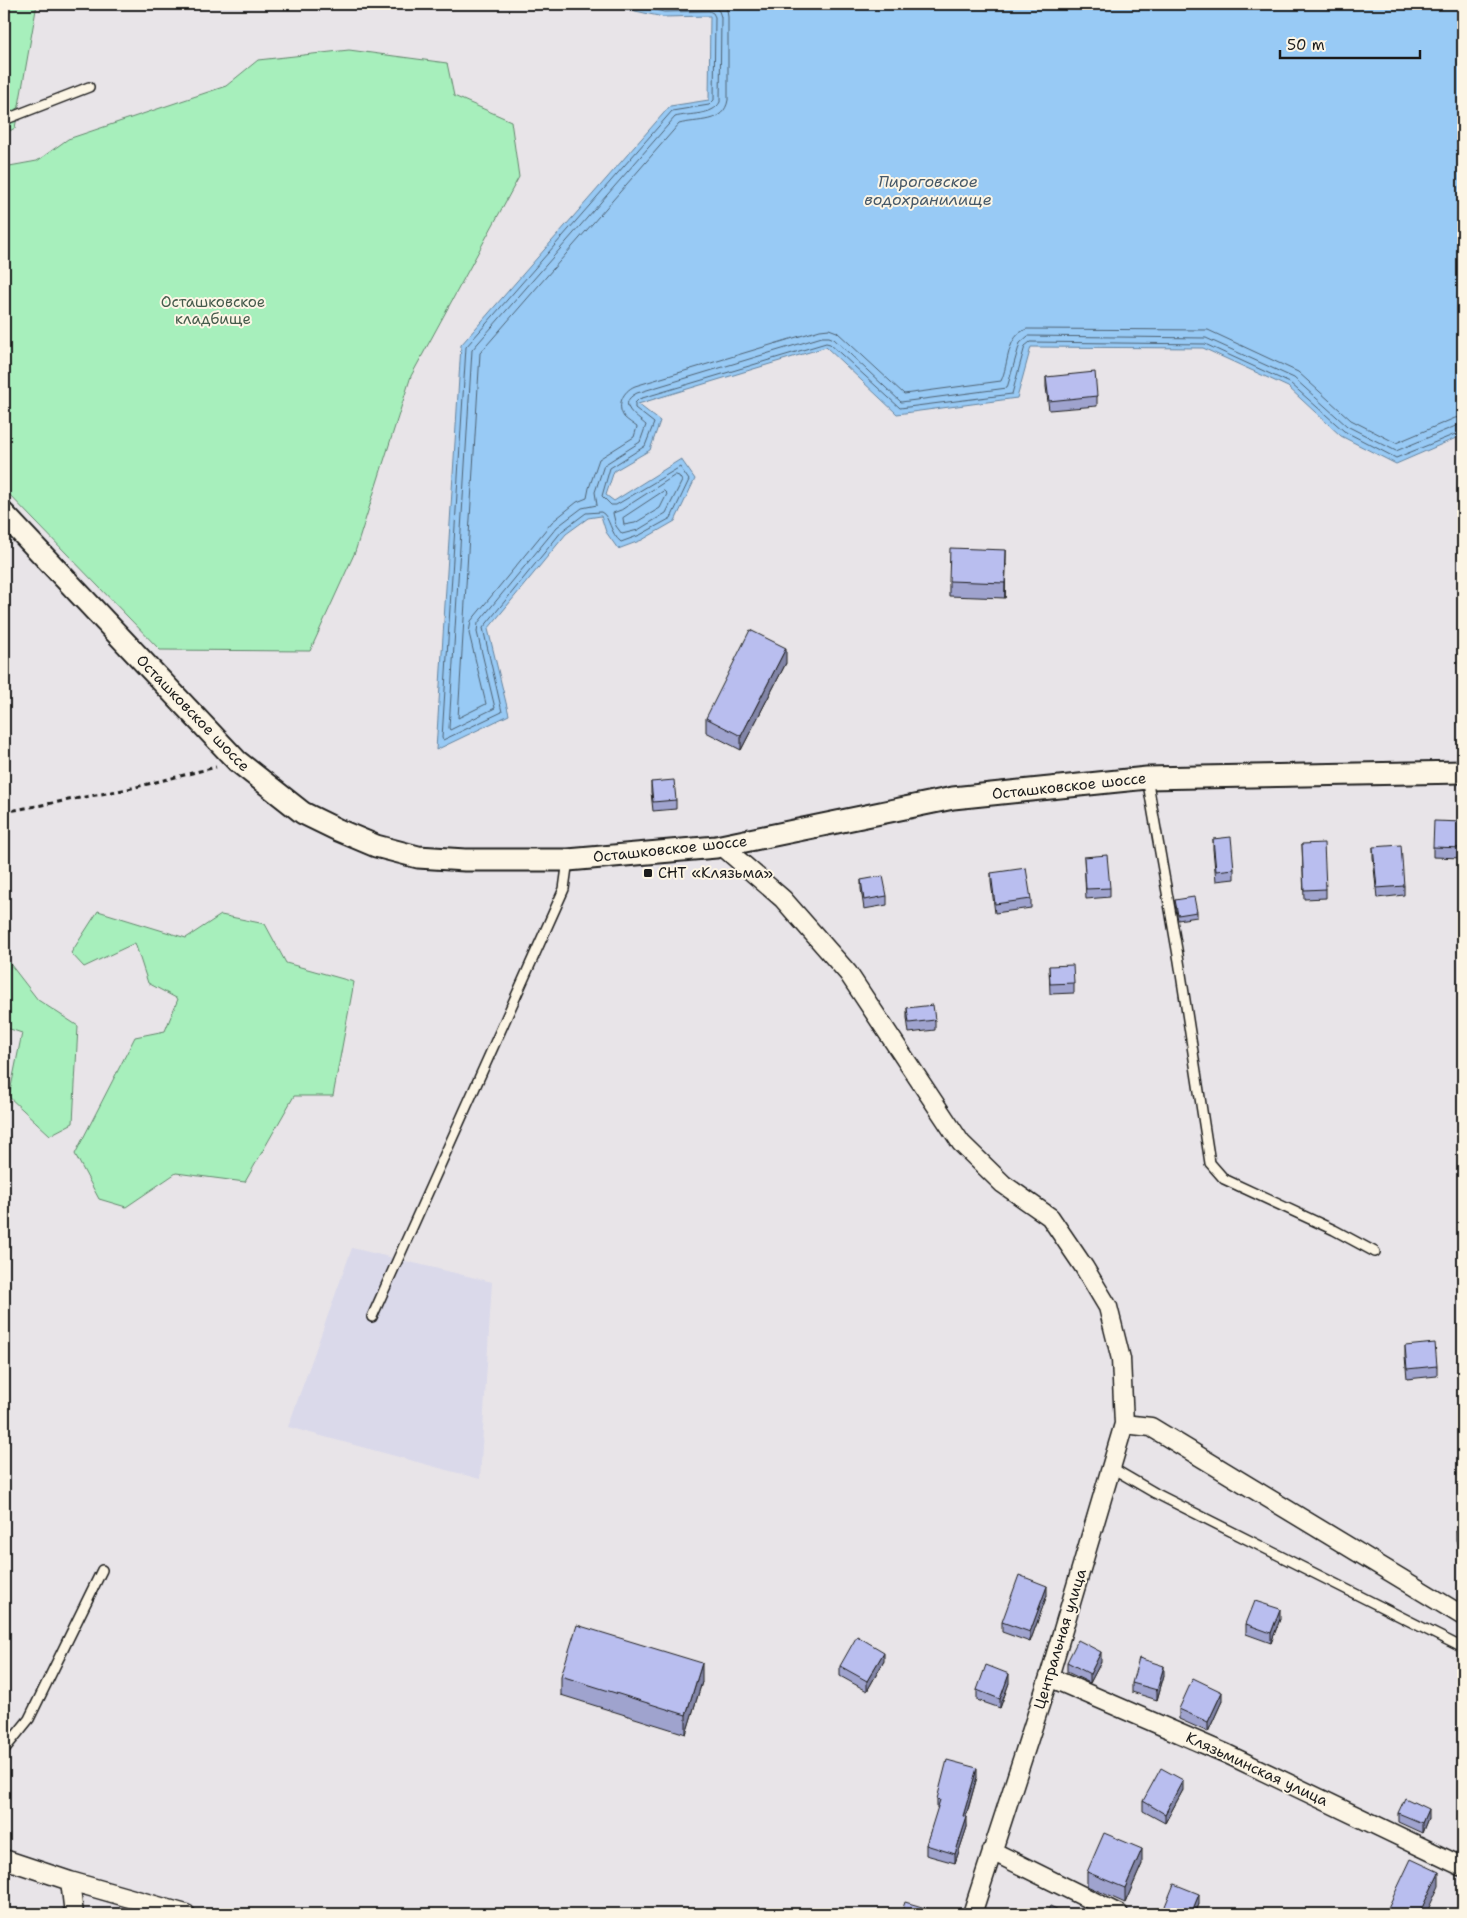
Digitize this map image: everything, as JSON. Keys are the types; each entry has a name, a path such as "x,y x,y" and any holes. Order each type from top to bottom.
{"street":[{"name":"Осташковское шоссе","path":"4,514 237,761 303,813 376,846 418,857 465,860 568,860 722,846 953,798 1146,778 1463,772"},
{"name":"Центральная улица","path":"722,846 783,899 848,973 961,1143 1003,1184 1050,1217 1108,1307 1121,1359 1124,1424 1049,1677 972,1914"},
{"path":"1124,1424 1151,1427 1463,1616"},
{"name":"Клязьминская улица","path":"1049,1677 1227,1754 1463,1867"},
{"path":"992,1851 1120,1914"},
{"path":"4,1860 70,1882 186,1914"},
{"path":"70,1882 74,1914"}],"lane":[{"path":"4,120 89,87"},
{"path":"1146,778 1179,962 1210,1163 1224,1179 1334,1230 1375,1252"},
{"path":"372,1317 564,889 568,860"},
{"path":"1112,1468 1155,1493 1463,1648"},
{"path":"4,1750 29,1719 102,1570"}],"path":[{"path":"4,812 128,789 237,761"}],"shaded area":[{"path":"352,1248 492,1282 480,1479 288,1427"}],"green space":[{"path":"4,4 37,4 15,128 4,134"},
{"name":"Осташковское кладбище","path":"349,50 447,63 454,96 511,121 519,177 411,376 355,552 310,651 160,650 4,489 4,167 37,161 68,139 226,86 258,60"},
{"path":"98,911 186,938 221,915 265,924 286,963 354,982 333,1096 294,1096 245,1182 176,1173 126,1207 99,1199 75,1154 135,1037 165,1031 178,999 148,983 135,943 84,967 71,953"},
{"path":"4,956 38,1000 78,1026 73,1123 50,1135 9,1097 22,1033 4,1027"}],"water":[{"name":"Пироговское водохранилище","path":"603,4 1463,4 1463,435 1396,464 1341,436 1288,387 1203,348 1031,347 1017,398 897,414 826,347 638,404 660,421 650,450 614,471 606,495 614,501 681,459 695,479 675,521 642,540 618,549 606,532 601,516 588,518 566,534 488,629 509,715 436,750 461,345 670,106 709,100 710,16 663,17"}],"building":[{"path":"1095,372 1097,396 1049,401 1046,377"},
{"path":"950,548 1006,550 1005,583 949,581"},
{"path":"750,630 786,648 741,736 706,718"},
{"path":"674,780 676,800 653,802 651,782"},
{"path":"1434,821 1463,822 1463,848 1433,847"},
{"path":"1231,837 1234,869 1216,871 1213,839"},
{"path":"1324,843 1326,889 1304,890 1302,844"},
{"path":"1401,845 1404,886 1377,888 1373,847"},
{"path":"1107,855 1110,888 1086,889 1084,857"},
{"path":"1026,868 1031,899 995,904 991,873"},
{"path":"883,876 887,896 864,900 861,880"},
{"path":"1194,897 1197,912 1178,915 1175,900"},
{"path":"1073,965 1074,983 1050,984 1049,966"},
{"path":"933,1005 935,1020 909,1023 907,1008"},
{"path":"1435,1343 1437,1366 1407,1369 1405,1346"},
{"path":"1463,1528 1463,1552 1456,1531"},
{"path":"1019,1575 1047,1586 1030,1632 1002,1622"},
{"path":"1255,1601 1280,1609 1271,1633 1246,1624"},
{"path":"577,1625 702,1663 686,1715 561,1676"},
{"path":"857,1636 884,1652 867,1681 840,1666"},
{"path":"1078,1640 1101,1652 1090,1674 1067,1662"},
{"path":"1139,1658 1164,1666 1157,1690 1132,1683"},
{"path":"986,1665 1009,1674 1000,1699 977,1690"},
{"path":"1193,1678 1222,1692 1208,1722 1179,1709"},
{"path":"947,1760 977,1768 963,1816 967,1817 955,1854 926,1845 940,1800 937,1799"},
{"path":"1161,1768 1183,1780 1165,1814 1143,1801"},
{"path":"1405,1798 1428,1809 1422,1823 1398,1813"},
{"path":"1104,1833 1142,1849 1125,1888 1087,1872"},
{"path":"1411,1859 1439,1872 1419,1914 1391,1914 1386,1912"},
{"path":"1174,1884 1199,1894 1191,1914 1171,1914 1163,1911"},
{"path":"905,1902 929,1909 928,1914 901,1914"},
{"path":"1050,1906 1068,1914 1046,1914"}],"place":[{"name":"СНТ «Клязьма»","path":"648,873"}]}
